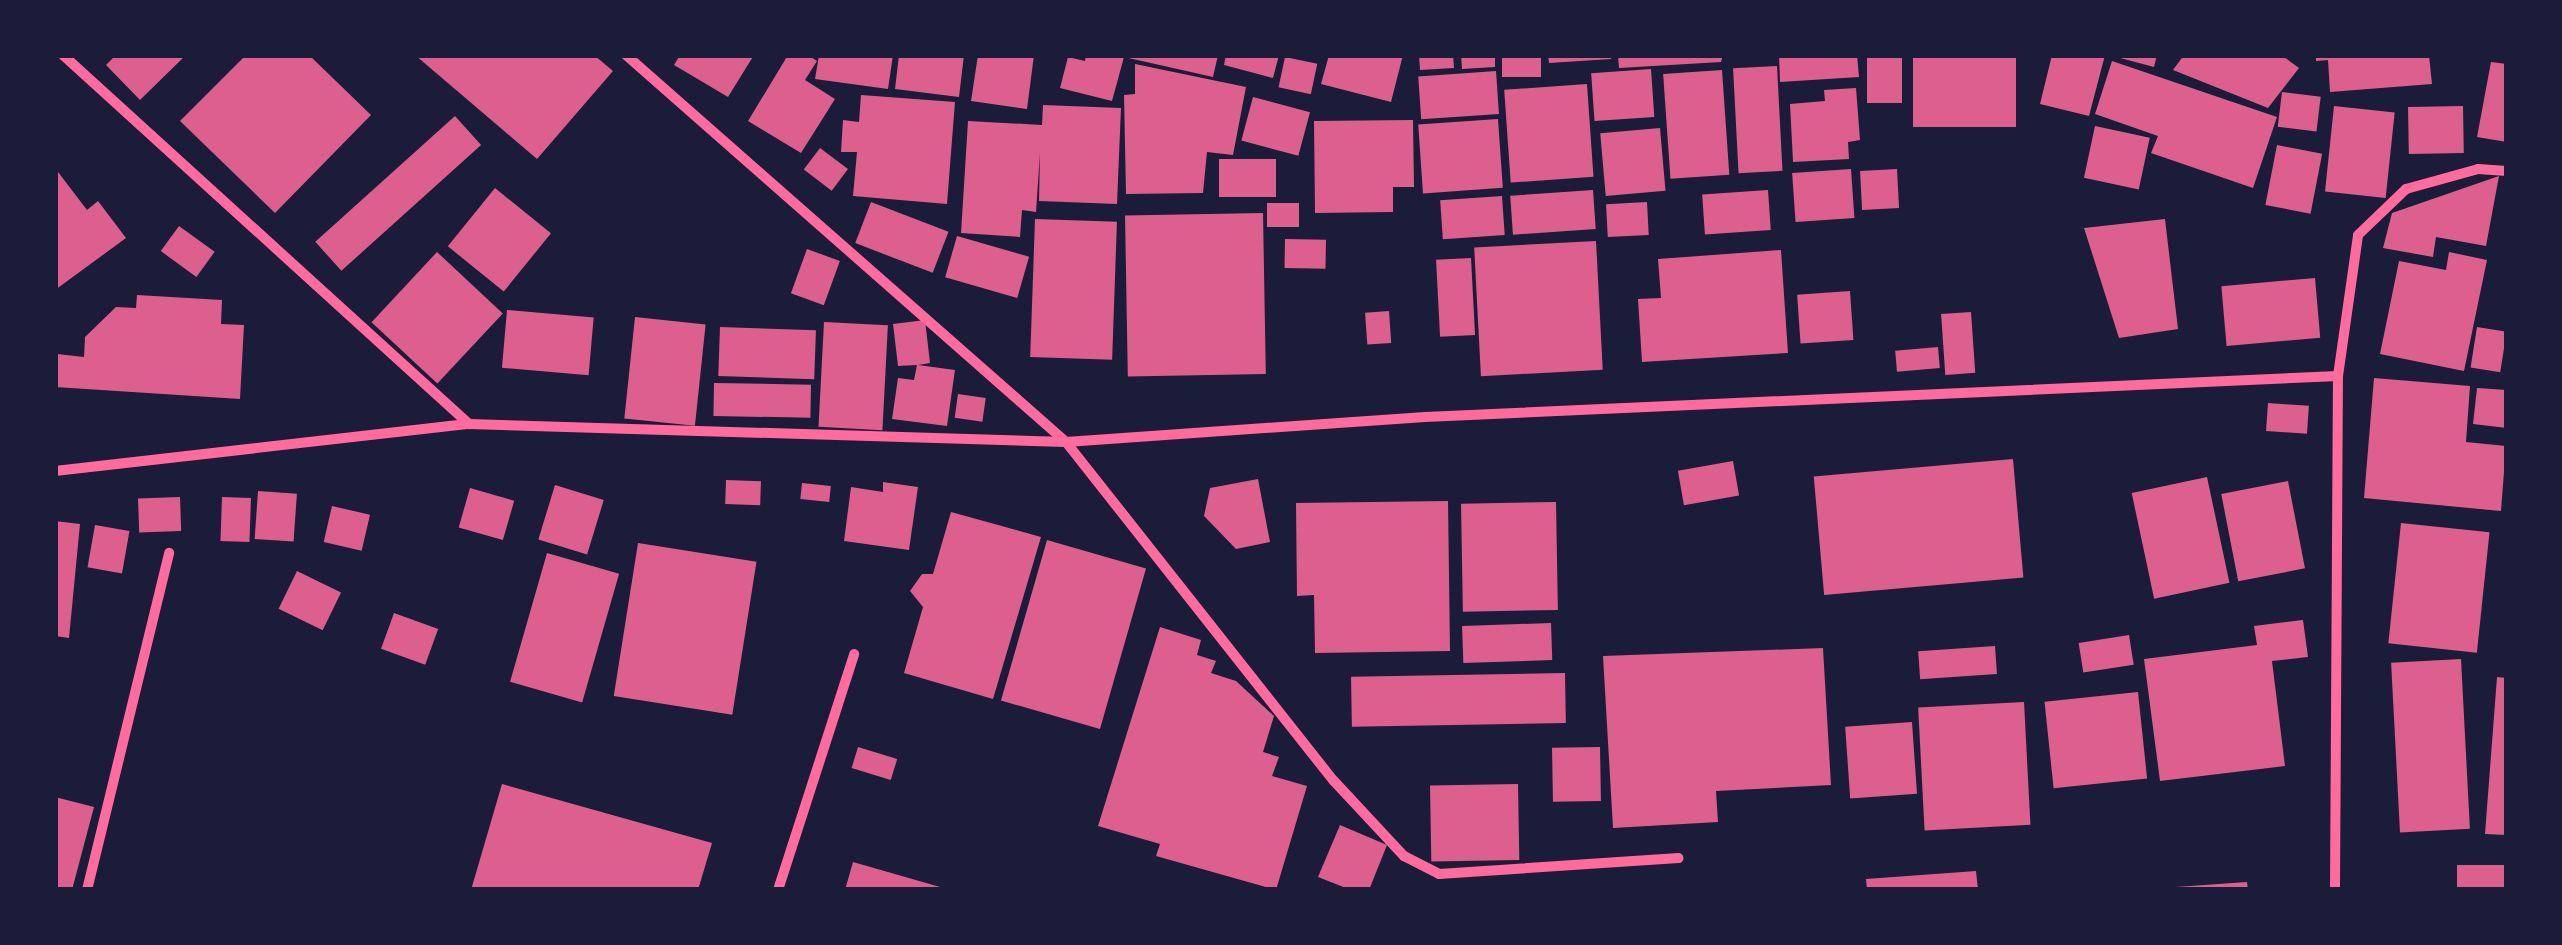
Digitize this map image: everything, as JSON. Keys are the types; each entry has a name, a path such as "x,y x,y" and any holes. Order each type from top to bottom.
{"street":[{"path":"63,55 469,424"},
{"path":"626,55 1066,442 1334,782 1404,856 1439,874 1678,858"},
{"path":"2335,890 2338,376 2358,235 2406,189 2478,169 2507,171"},
{"path":"55,471 469,424 1066,442 1424,416 2338,376"},
{"path":"87,890 169,552"},
{"path":"778,890 854,654"}],"building":[{"path":"116,55 186,55 140,100 106,65"},
{"path":"246,55 309,55 371,115 275,213 180,121"},
{"path":"415,55 594,55 613,71 537,159"},
{"path":"680,55 754,55 728,97 674,65"},
{"path":"788,55 808,55 817,61 805,80 835,99 801,153 748,121"},
{"path":"819,55 893,55 888,89 815,79"},
{"path":"899,55 964,55 959,97 895,89"},
{"path":"978,55 1034,55 1027,109 971,101"},
{"path":"1086,55 1218,55 1213,77 1124,57 1112,101 1060,88 1068,57 1085,61"},
{"path":"1226,55 1279,55 1273,78 1224,65"},
{"path":"1329,55 1403,55 1391,102 1321,84"},
{"path":"1419,55 1453,55 1454,68 1420,70"},
{"path":"1461,55 1495,55 1495,67 1462,69"},
{"path":"1502,55 1541,55 1541,77 1502,77"},
{"path":"1548,55 1611,55 1611,59 1549,63"},
{"path":"1618,55 1723,55 1721,62 1619,68"},
{"path":"1779,55 1857,55 1859,77 1780,82"},
{"path":"1867,55 1902,55 1902,103 1867,103"},
{"path":"1913,55 2016,55 2016,127 1913,127"},
{"path":"2052,55 2105,55 2089,116 2040,104"},
{"path":"2109,55 2157,55 2154,67"},
{"path":"2184,55 2281,55 2299,68 2268,108 2173,70"},
{"path":"2316,55 2429,55 2432,84 2330,92 2328,60 2316,61"},
{"path":"1285,57 1317,64 1311,94 1279,87"},
{"path":"2112,61 2277,117 2253,188 2151,153 2158,136 2095,114"},
{"path":"2491,62 2507,64 2507,142 2477,137"},
{"path":"1135,64 1246,87 1233,155 1207,152 1203,193 1126,194 1124,95 1135,94"},
{"path":"1777,66 1782,171 1739,173 1733,68"},
{"path":"1651,69 1654,117 1594,121 1591,73"},
{"path":"1722,70 1729,175 1670,179 1663,74"},
{"path":"1496,71 1499,114 1421,119 1418,76"},
{"path":"1587,84 1593,177 1511,183 1504,90"},
{"path":"1856,88 1860,140 1848,142 1849,159 1793,162 1790,104 1825,101 1824,90"},
{"path":"2282,92 2321,97 2316,131 2278,127"},
{"path":"861,95 955,102 947,204 853,196 857,152 841,152 843,120 859,122"},
{"path":"1253,97 1310,112 1298,156 1241,140"},
{"path":"1043,105 1121,108 1117,204 1039,201 1040,153 1036,212 1022,210 1020,237 961,233 968,121 1042,125"},
{"path":"2334,106 2395,112 2386,198 2325,192"},
{"path":"2463,106 2464,153 2409,154 2408,107"},
{"path":"455,116 481,145 341,271 315,242"},
{"path":"1498,119 1503,188 1423,193 1418,125"},
{"path":"1413,120 1414,187 1393,187 1393,212 1315,213 1314,121"},
{"path":"2095,126 2150,138 2139,189 2084,178"},
{"path":"1660,128 1665,191 1606,196 1600,133"},
{"path":"2277,145 2322,154 2311,214 2265,205"},
{"path":"820,148 848,169 832,191 804,170"},
{"path":"1219,159 1276,159 1276,197 1219,197"},
{"path":"55,168 87,210 98,201 126,238 55,290"},
{"path":"1851,169 1854,218 1796,222 1792,173"},
{"path":"1897,169 1899,208 1862,210 1860,171"},
{"path":"2499,176 2486,246 2436,237 2433,257 2383,248 2392,213"},
{"path":"495,188 551,233 504,292 448,246"},
{"path":"1593,190 1596,229 1513,235 1510,196"},
{"path":"1768,190 1771,230 1705,235 1702,195"},
{"path":"1502,196 1505,235 1443,239 1440,200"},
{"path":"871,202 948,232 933,273 855,243"},
{"path":"1647,202 1649,235 1608,237 1606,204"},
{"path":"1267,203 1299,203 1299,227 1267,227"},
{"path":"1263,213 1266,374 1128,376 1125,215"},
{"path":"1035,219 1117,222 1112,360 1030,357"},
{"path":"2165,219 2178,329 2119,338 2084,228"},
{"path":"179,226 215,252 196,277 161,251"},
{"path":"957,236 1029,257 1017,298 945,277"},
{"path":"1285,239 1326,240 1325,269 1284,268"},
{"path":"1596,241 1603,370 1481,376 1474,247"},
{"path":"807,249 840,261 824,305 791,293"},
{"path":"1781,250 1788,353 1642,362 1638,299 1661,298 1658,259"},
{"path":"437,252 503,313 437,384 372,322"},
{"path":"2449,252 2487,260 2464,371 2380,354 2399,261 2446,270"},
{"path":"1471,258 1475,335 1440,337 1436,260"},
{"path":"2315,278 2320,338 2227,346 2221,286"},
{"path":"1850,291 1853,340 1801,344 1797,295"},
{"path":"137,295 222,300 221,324 244,325 240,399 55,387 57,354 84,357 85,337 116,307 136,308"},
{"path":"507,310 594,318 589,375 502,368"},
{"path":"1389,311 1391,343 1367,345 1365,313"},
{"path":"1971,312 1975,373 1945,375 1941,314"},
{"path":"635,317 706,324 695,426 624,418"},
{"path":"925,320 930,363 918,365 955,370 947,426 892,419 898,378 914,380 917,365 898,366 893,324"},
{"path":"824,322 888,325 882,430 819,427"},
{"path":"720,327 816,330 814,379 718,376"},
{"path":"2477,327 2507,332 2500,372 2471,367"},
{"path":"1938,347 1940,368 1897,372 1895,351"},
{"path":"2374,378 2470,386 2466,442 2506,446 2501,511 2364,498"},
{"path":"714,383 811,385 810,418 713,416"},
{"path":"2477,388 2507,390 2507,428 2473,424"},
{"path":"958,394 986,398 982,422 955,418"},
{"path":"2268,403 2309,406 2307,434 2266,431"},
{"path":"2013,459 2023,578 1824,595 1814,476"},
{"path":"1733,461 1739,495 1684,505 1678,471"},
{"path":"2207,477 2229,583 2154,599 2132,493"},
{"path":"1258,479 1270,542 1236,549 1204,516 1210,488"},
{"path":"726,480 761,481 760,505 725,504"},
{"path":"2288,481 2305,568 2238,581 2221,494"},
{"path":"883,482 918,487 909,550 844,541 851,487 883,492"},
{"path":"802,483 831,486 829,502 800,499"},
{"path":"555,485 604,500 587,554 538,540"},
{"path":"470,488 514,501 503,540 459,527"},
{"path":"258,491 297,494 294,542 255,539"},
{"path":"180,497 181,531 139,532 138,498"},
{"path":"222,497 251,498 249,542 220,541"},
{"path":"1448,501 1450,651 1315,653 1314,595 1297,596 1296,503"},
{"path":"1556,502 1558,610 1463,612 1461,504"},
{"path":"332,506 370,515 362,551 324,542"},
{"path":"951,512 1041,537 993,699 904,673 923,607 910,591 922,574 933,574"},
{"path":"55,521 80,524 69,638 55,636"},
{"path":"2401,523 2490,532 2477,653 2388,643"},
{"path":"95,525 129,531 122,573 88,567"},
{"path":"1047,540 1146,568 1100,729 1001,701"},
{"path":"638,543 757,562 732,715 614,696"},
{"path":"547,553 619,574 582,702 510,682"},
{"path":"297,571 341,592 323,630 279,609"},
{"path":"394,613 438,629 425,665 381,649"},
{"path":"2303,620 2308,657 2272,661 2285,766 2160,781 2144,659 2257,645 2254,626"},
{"path":"1551,623 1552,660 1463,663 1462,626"},
{"path":"1160,627 1201,640 1197,655 1216,661 1211,673 1236,681 1274,716 1263,752 1279,757 1272,776 1307,786 1276,890 1156,856 1160,844 1098,826"},
{"path":"2129,635 2134,665 2083,673 2079,643"},
{"path":"1995,646 1997,674 1920,679 1918,651"},
{"path":"1823,648 1831,785 1716,791 1718,822 1613,828 1603,656"},
{"path":"2461,659 2470,829 2400,832 2391,663"},
{"path":"1565,673 1566,723 1352,727 1351,677"},
{"path":"2497,677 2507,678 2507,835 2485,834"},
{"path":"2138,692 2147,779 2054,788 2045,702"},
{"path":"2024,702 2030,825 1925,830 1918,708"},
{"path":"1912,722 1917,794 1850,798 1845,727"},
{"path":"858,747 897,759 891,780 852,768"},
{"path":"1600,747 1601,801 1553,802 1552,748"},
{"path":"502,784 712,843 698,890 471,890"},
{"path":"1518,784 1519,860 1431,862 1430,786"},
{"path":"55,797 94,807 72,890 55,887"},
{"path":"1340,825 1387,845 1369,890 1351,890 1318,877"},
{"path":"853,862 947,889 947,890 845,890"},
{"path":"2457,865 2507,865 2507,890 2457,890"},
{"path":"1976,871 1978,890 1867,890 1866,879"},
{"path":"2247,882 2248,890 2176,890 2176,887"}]}
